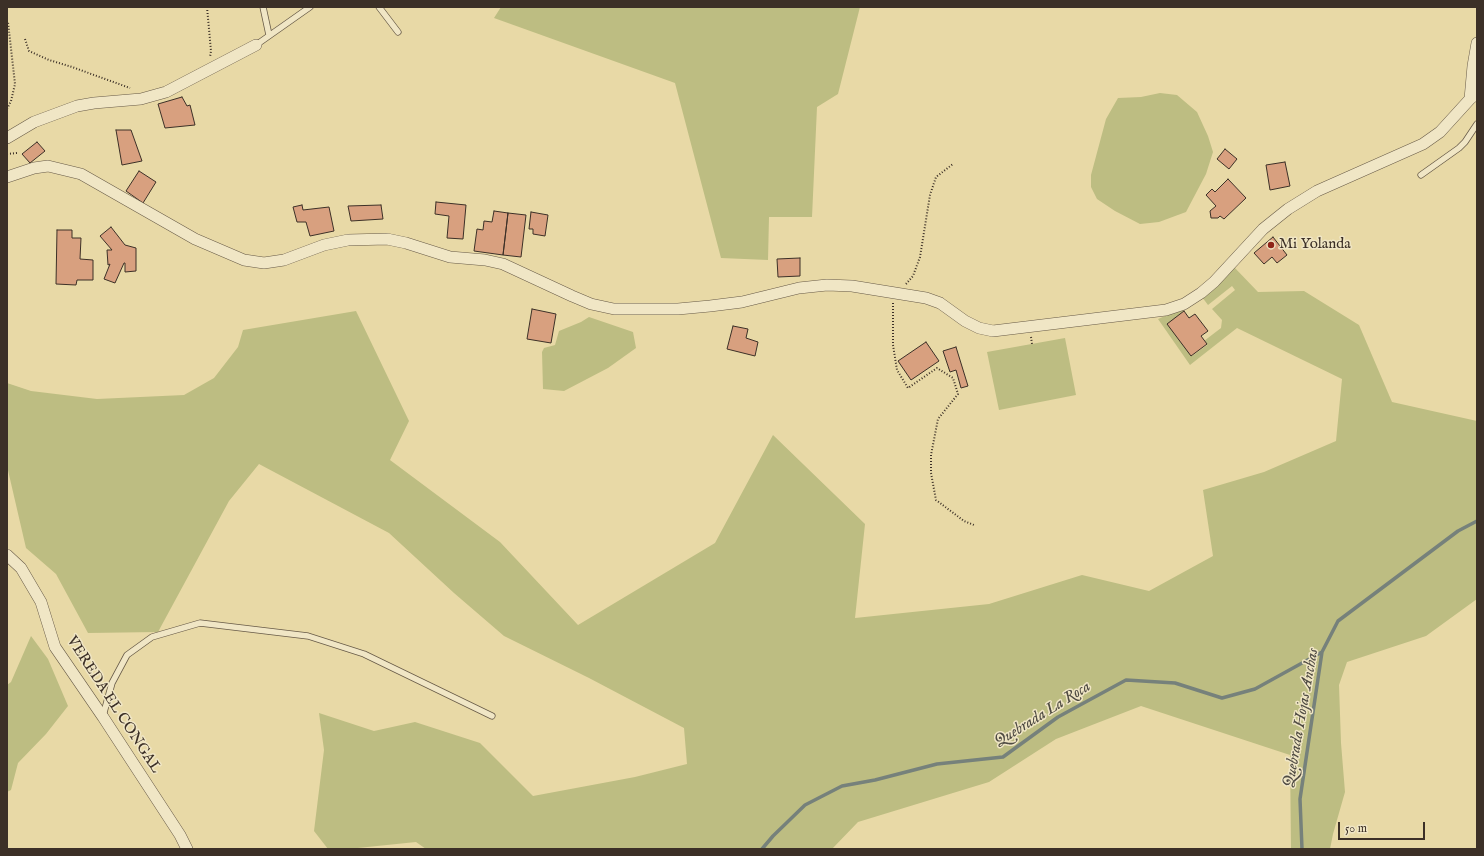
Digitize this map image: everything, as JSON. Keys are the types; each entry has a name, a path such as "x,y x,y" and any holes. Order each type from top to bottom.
{"street":[{"path":"7,177 34,168 48,166 81,174 194,239 244,260 264,263 284,260 324,245 348,240 387,238 450,257 485,260 503,264 572,296 592,304 614,309 678,309 710,306 742,302 799,288 826,285 852,286 926,298 940,303 979,328 993,331 1166,310 1184,304 1214,282 1263,229 1288,209 1317,191 1423,144 1440,132 1474,98 1473,66 1477,43"},
{"path":"7,138 34,122 77,106 141,99 166,92 256,45"},
{"name":"VEREDA EL CONGAL","path":"7,555 21,568 41,602 55,647 103,716 180,835 187,849"}],"lane":[{"path":"263,7 269,35"},
{"path":"256,45 310,7"},
{"path":"378,7 398,32"},
{"path":"1474,98 1477,82"},
{"path":"1421,175 1459,148 1477,124"},
{"path":"103,716 112,683 127,655 152,637 200,622 315,638 364,654 492,716"}],"path":[{"path":"207,7 211,51 208,70"},
{"path":"7,109 15,84 13,53 8,22"},
{"path":"25,39 29,51 49,60 134,89"},
{"path":"7,154 17,153"},
{"path":"953,164 936,177 930,195 920,257 913,276 905,285 894,293 893,345 897,370 908,388 937,368 954,378 958,394 938,419 931,455 931,473 936,500 964,521 974,525"}],"green space":[{"path":"501,7 860,7 838,94 817,107 812,217 769,217 768,260 721,258 675,83 494,18"},
{"path":"1160,93 1177,95 1197,112 1208,136 1213,152 1206,174 1186,212 1159,222 1140,224 1115,211 1097,199 1091,187 1091,175 1106,119 1118,98 1141,97"},
{"path":"1234,267 1258,292 1304,291 1359,325 1392,402 1477,421 1477,599 1426,636 1347,662 1339,685 1341,743 1345,792 1330,849 1291,849 1290,755 1141,706 1056,739 989,782 858,822 832,849 426,849 416,842 348,849 328,849 314,831 324,750 319,713 374,731 415,722 480,743 533,796 635,777 687,764 684,728 589,678 504,636 454,593 389,533 259,464 229,501 158,632 88,633 56,574 26,548 7,466 7,383 31,391 97,399 184,395 214,378 238,347 243,330 356,311 409,421 390,460 500,542 578,625 715,543 773,435 865,524 855,618 989,604 1082,575 1149,591 1213,556 1203,490 1264,472 1336,441 1342,379 1237,328 1190,365 1158,319 1182,309 1184,311 1192,356 1207,345 1204,341 1221,328 1222,320 1212,309 1235,290 1232,286 1208,305 1202,297"},
{"path":"589,317 633,332 636,348 608,368 564,391 543,389 542,352 544,348 555,345 559,331"},
{"path":"1065,338 1076,395 999,410 987,352"},
{"path":"31,636 48,659 68,706 46,734 18,763 11,790 7,792 7,685 11,682"}],"building":[{"path":"182,97 187,106 190,105 195,125 165,128 158,104"},
{"path":"116,130 131,130 142,161 122,165"},
{"path":"37,142 45,151 30,163 22,154"},
{"path":"1225,149 1237,159 1229,169 1217,159"},
{"path":"1285,162 1290,186 1270,190 1266,165"},
{"path":"139,171 156,182 143,203 126,191"},
{"path":"1228,179 1246,198 1224,219 1220,216 1218,218 1211,218 1210,211 1216,206 1206,195 1212,189 1215,192"},
{"path":"436,202 466,205 463,239 447,238 449,216 435,214"},
{"path":"302,205 303,210 329,207 334,231 310,236 306,222 297,222 293,207"},
{"path":"381,205 383,219 351,221 348,206"},
{"path":"494,211 508,213 503,255 474,251 477,229 483,230 484,221 492,222"},
{"path":"531,212 548,215 545,236 533,234 533,229 529,229"},
{"path":"508,213 526,215 521,257 503,255"},
{"path":"111,227 125,245 136,248 136,271 125,272 124,263 115,283 104,279 110,264 108,265 107,250 112,250 100,236"},
{"path":"57,230 72,230 72,238 81,238 80,259 93,260 93,280 77,280 76,285 56,284"},
{"name":"Mi Yolanda","path":"1273,237 1287,255 1277,263 1272,257 1264,264 1254,253"},
{"path":"800,258 800,276 778,277 777,259"},
{"path":"532,309 556,314 551,343 527,339"},
{"path":"1184,311 1189,318 1195,314 1208,331 1201,336 1207,344 1191,356 1167,324"},
{"path":"733,326 748,329 746,338 758,342 755,356 727,349"},
{"path":"926,342 939,361 911,380 898,361"},
{"path":"956,347 968,386 961,388 956,370 950,372 943,351"}],"waterway":[{"name":"Quebrada Hojas Anchas","path":"1302,849 1300,799 1322,652 1338,621 1458,531 1477,521"},
{"name":"Quebrada La Roca","path":"762,849 773,836 805,805 842,786 875,780 937,764 1003,757 1058,717 1126,680 1175,683 1222,698 1255,689 1322,652"}],"place":[{"name":"Mi Yolanda","path":"1271,245"}]}
